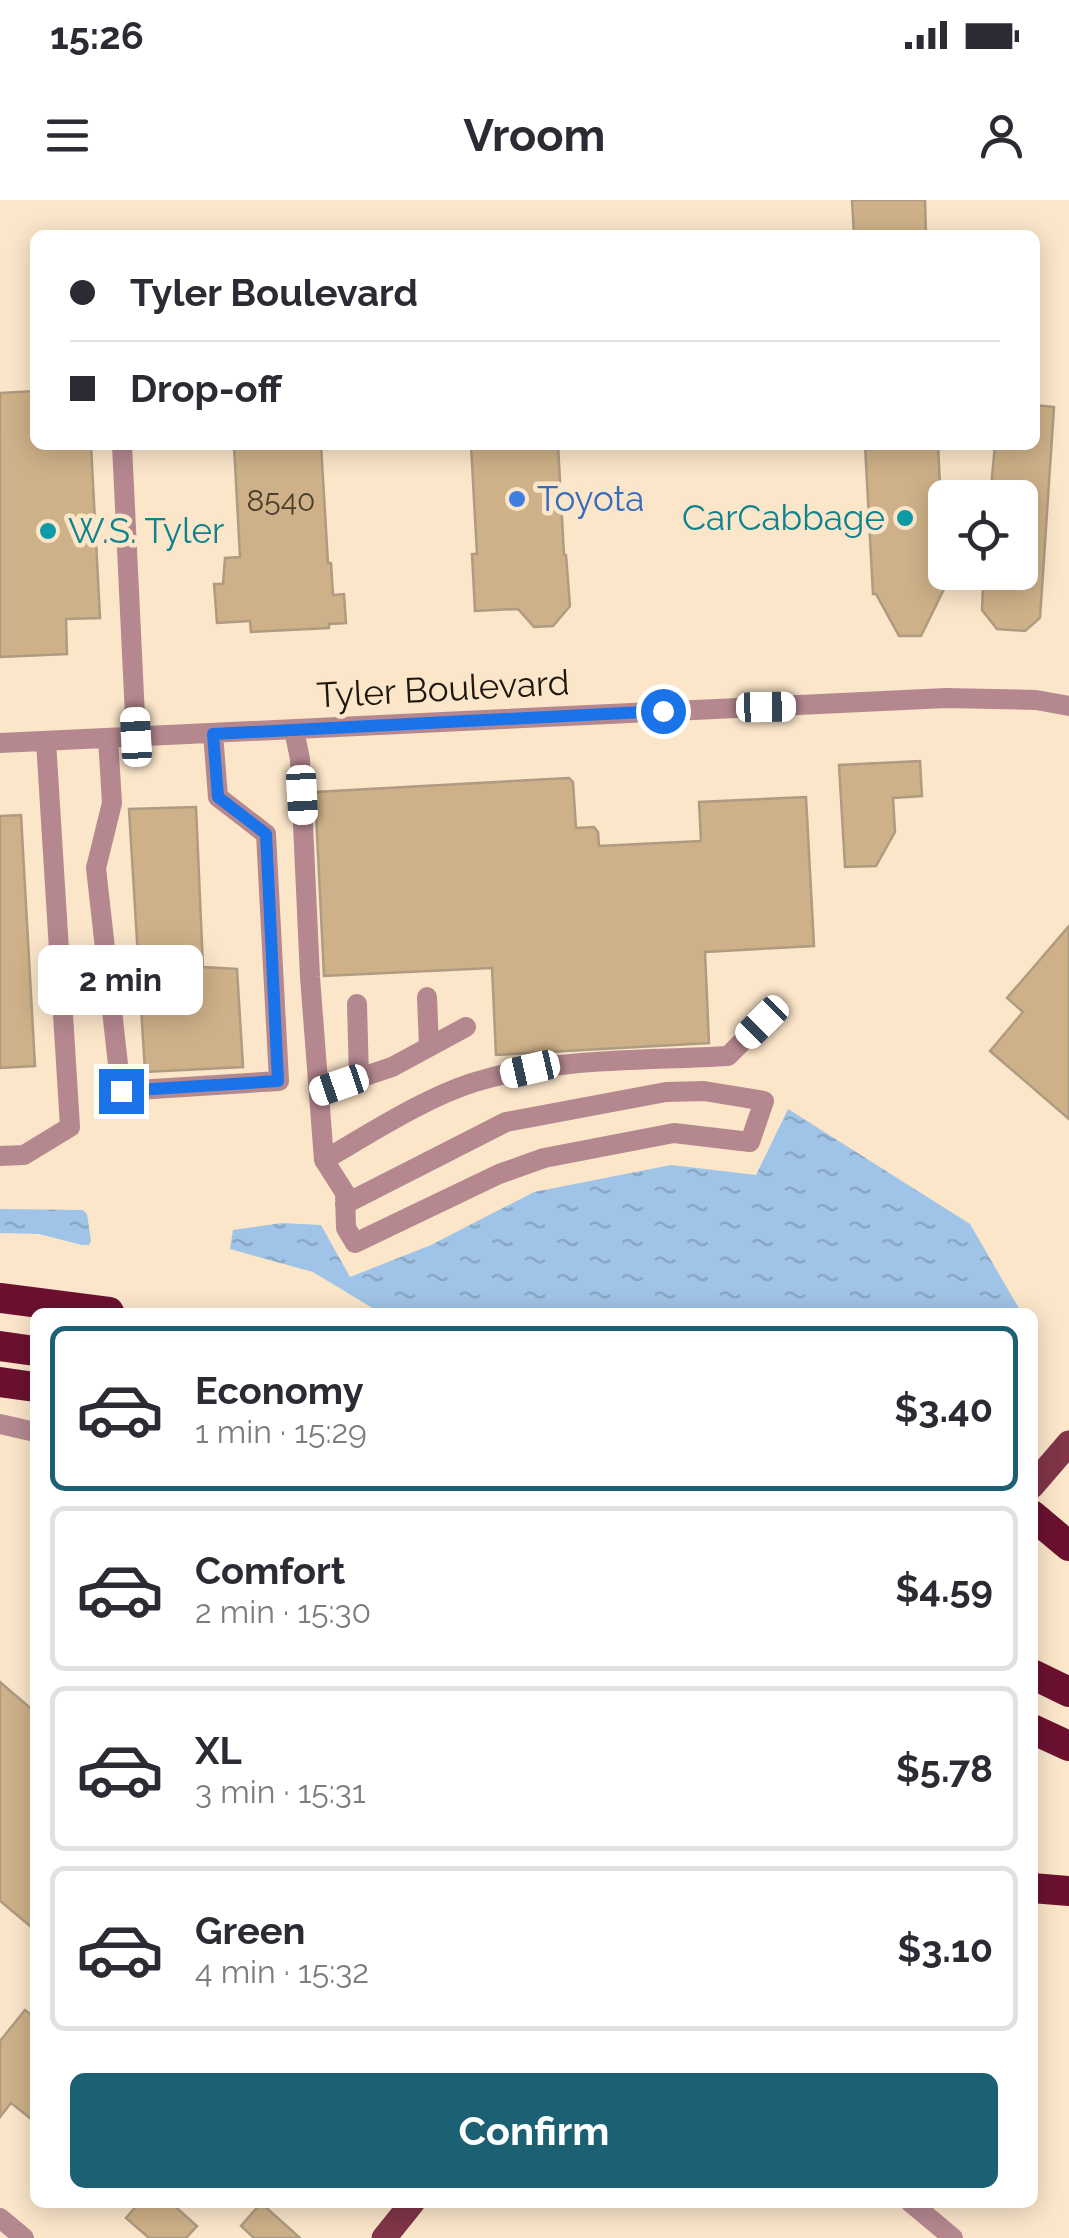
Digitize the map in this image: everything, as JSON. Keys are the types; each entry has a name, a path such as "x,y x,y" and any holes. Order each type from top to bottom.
{"highway":[{"path":"0,1298 78,1308"},
{"path":"0,1346 30,1350"},
{"path":"0,1382 30,1385"},
{"path":"1038,1520 1069,1546"},
{"path":"1038,1677 1069,1692"},
{"path":"1038,1731 1069,1746"},
{"path":"1038,1888 1069,1891"}],"main road":[{"path":"1038,1479 1069,1442"},
{"path":"384,2238 408,2208"}],"street":[{"path":"122,450 136,737"},
{"name":"Tyler Boulevard","path":"0,743 946,698 1036,700 1069,706"},
{"path":"294,730 300,759 324,1160 345,1194 346,1228 355,1243 499,1174 544,1158 674,1133 750,1142 764,1101 704,1091 666,1092 506,1122 346,1204"},
{"path":"108,738 112,803 96,868 121,1091 278,1081 266,834 218,797 213,734"},
{"path":"0,1156 24,1155 70,1127 46,741"},
{"path":"426,996 428,1047"},
{"path":"357,1004 359,1078"},
{"path":"324,1160 472,1082 530,1069 587,1063 728,1056 762,1022"},
{"path":"319,1092 392,1067 466,1027"},
{"path":"0,1424 30,1431"},
{"path":"917,2208 953,2238"},
{"path":"0,2218 24,2238"}],"water":[{"path":"788,1109 970,1224 1019,1308 372,1308 313,1272 230,1249 233,1230 282,1223 321,1225 350,1277 431,1245 534,1192 671,1165 756,1175"},
{"path":"0,1209 83,1210 91,1241 82,1245 39,1234 0,1233"}],"building":[{"path":"852,200 925,200 926,230 854,230"},
{"name":"W.S. Tyler","path":"30,391 30,450 91,450 100,618 66,619 67,654 0,657 0,393"},
{"path":"1040,406 1054,407 1040,618 1025,631 997,629 982,610 983,590 1038,590 1038,480 992,480 995,450 1040,450"},
{"path":"234,450 321,450 328,563 333,595 344,594 346,623 329,624 329,628 251,632 250,621 217,623 214,584 223,584 225,558 240,557"},
{"name":"Toyota","path":"471,450 558,450 570,606 553,626 534,627 518,609 475,611 472,554 477,554"},
{"name":"CarCabbage","path":"865,450 938,450 940,480 928,480 928,590 944,590 921,636 899,636 876,594"},
{"path":"920,761 922,796 893,798 895,832 876,866 845,867 839,765"},
{"path":"569,778 573,782 576,828 594,827 599,846 701,841 699,802 806,797 814,946 705,952 709,1043 496,1055 492,968 324,976 315,792"},
{"path":"196,807 203,967 237,969 243,1067 145,1072 129,809"},
{"path":"21,815 35,1066 0,1068 0,816"},
{"path":"1069,926 1069,1119 990,1051 1023,1012 1007,998"},
{"path":"0,1682 30,1708 30,1926 0,1901"},
{"path":"25,2010 30,2014 30,2118 11,2103 0,2117 0,2041"},
{"path":"135,2208 177,2208 197,2226 186,2238 149,2238 126,2218"},
{"path":"257,2208 267,2208 300,2238 254,2238 241,2226"}],"place":[{"name":"Toyota","path":"517,499"},
{"name":"CarCabbage","path":"905,518"},
{"name":"W.S. Tyler","path":"48,531"}],"route":[{"path":"121,1091 278,1081 266,834 218,797 213,734 663,711"}]}
